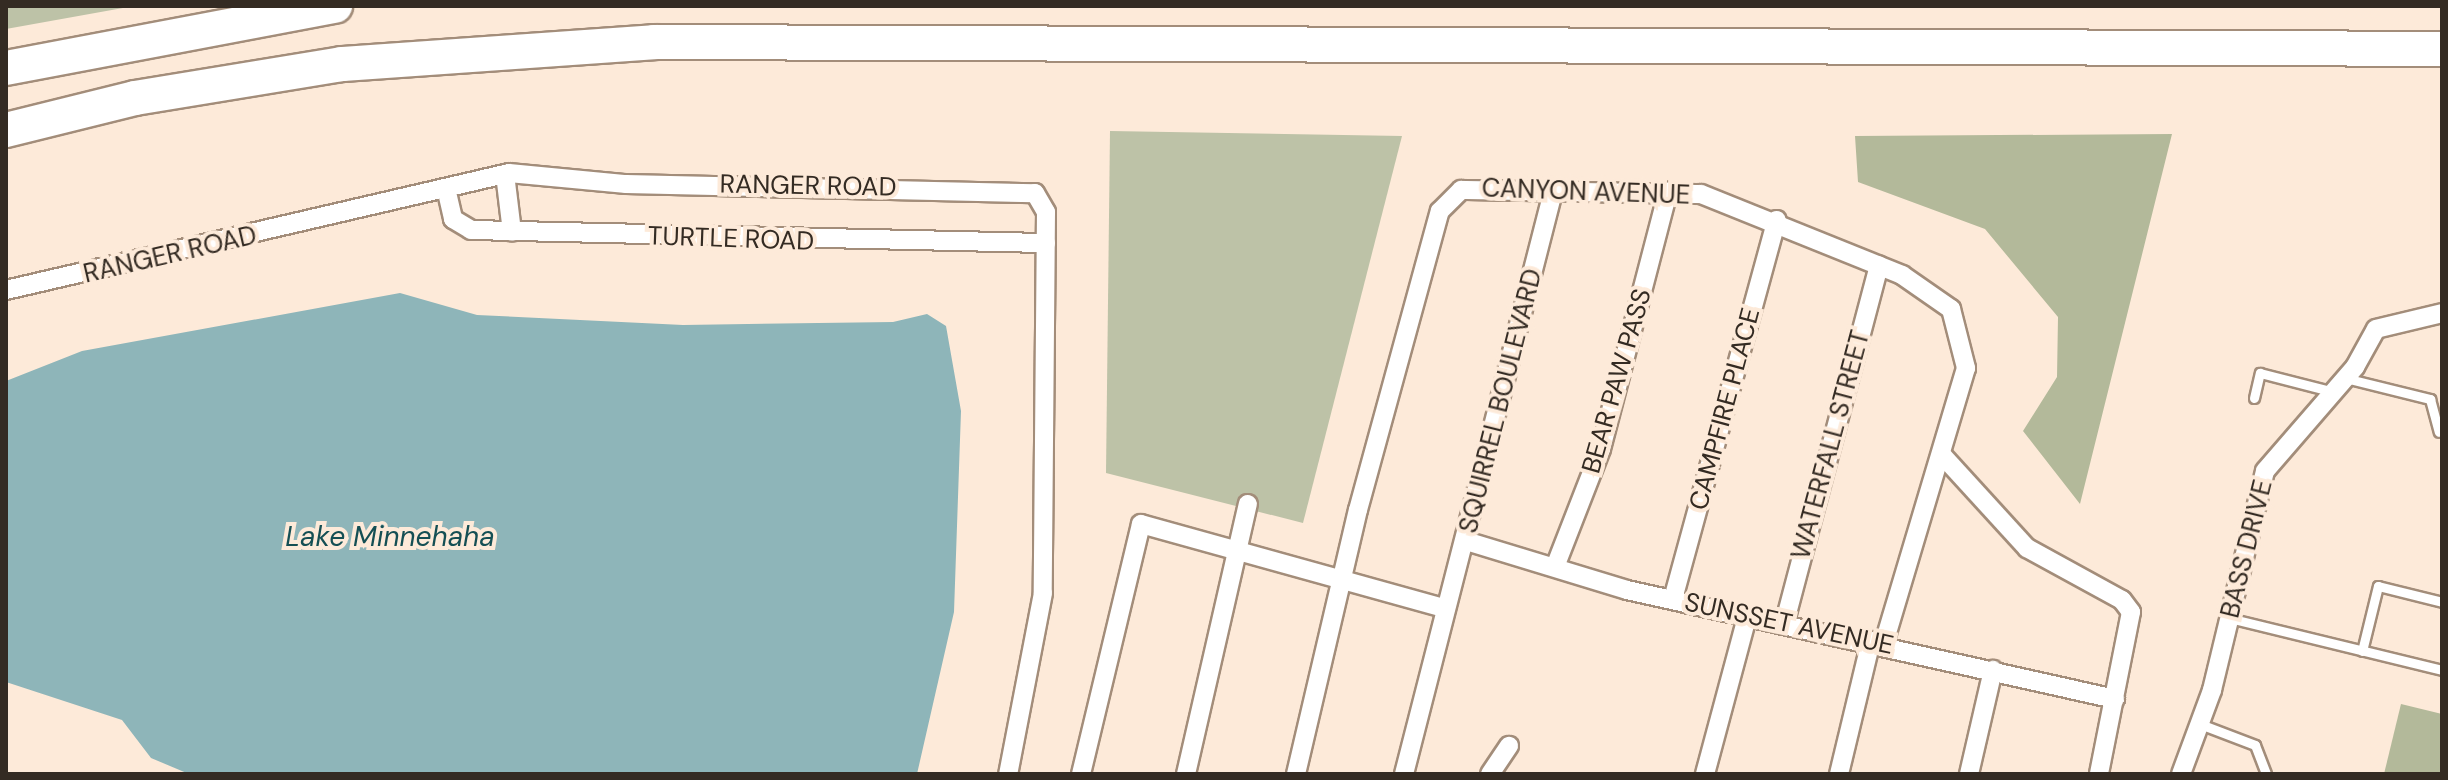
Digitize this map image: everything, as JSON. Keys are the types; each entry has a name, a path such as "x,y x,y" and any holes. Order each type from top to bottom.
{"highway":[{"path":"6,68 335,6"},
{"path":"6,130 135,98 342,64 654,42 2442,49"}],"street":[{"name":"RANGER ROAD","path":"6,290 505,174 626,184 1018,188 1044,204 1043,593 1008,774"},
{"path":"505,174 512,232"},
{"name":"TURTLE ROAD","path":"446,188 457,225 512,232 1046,243"},
{"name":"CANYON AVENUE","path":"1296,774 1340,581 1443,203 1470,189 1701,194 1777,220 1879,265 1951,309 1962,333 1966,368 1943,456 1878,642 1839,774"},
{"name":"SQUIRREL BOULEVARD","path":"1443,608 1466,541 1553,192"},
{"name":"BEAR PAW PASS","path":"1555,567 1601,449 1668,192"},
{"name":"CAMPFIRE PLACE","path":"1673,599 1777,220"},
{"name":"WATERFALL STREET","path":"1784,625 1879,265"},
{"name":"BASS DRIVE","path":"2181,774 2200,724 2265,471 2339,385 2376,329 2442,313"},
{"path":"1943,456 2027,548 2122,600 2131,627 2099,774"},
{"path":"1186,774 1248,504"},
{"path":"1081,774 1141,524 1443,608 1404,774"},
{"name":"SUNSSET AVENUE","path":"1466,541 1673,599 1784,625 1878,642 2115,699"},
{"path":"1705,774 1747,617"},
{"path":"1969,774 1993,670"},
{"path":"1490,774 1509,746"}],"lane":[{"path":"2254,398 2260,373 2430,399 2439,432"},
{"path":"2362,651 2378,586 2442,602"},
{"path":"2229,618 2442,670"},
{"path":"2200,724 2255,745 2266,774"}],"green space":[{"path":"6,6 134,6 6,29"},
{"path":"1110,131 1402,136 1303,523 1106,473"},
{"path":"2172,134 2080,504 2023,431 2057,377 2058,317 1985,229 1858,182 1855,136"},
{"path":"2401,704 2442,714 2442,774 2384,774"}],"water":[{"name":"Lake Minnehaha","path":"400,293 477,315 683,325 893,322 927,314 946,326 961,411 954,612 917,774 189,774 151,758 122,720 6,682 6,381 82,351"}]}
